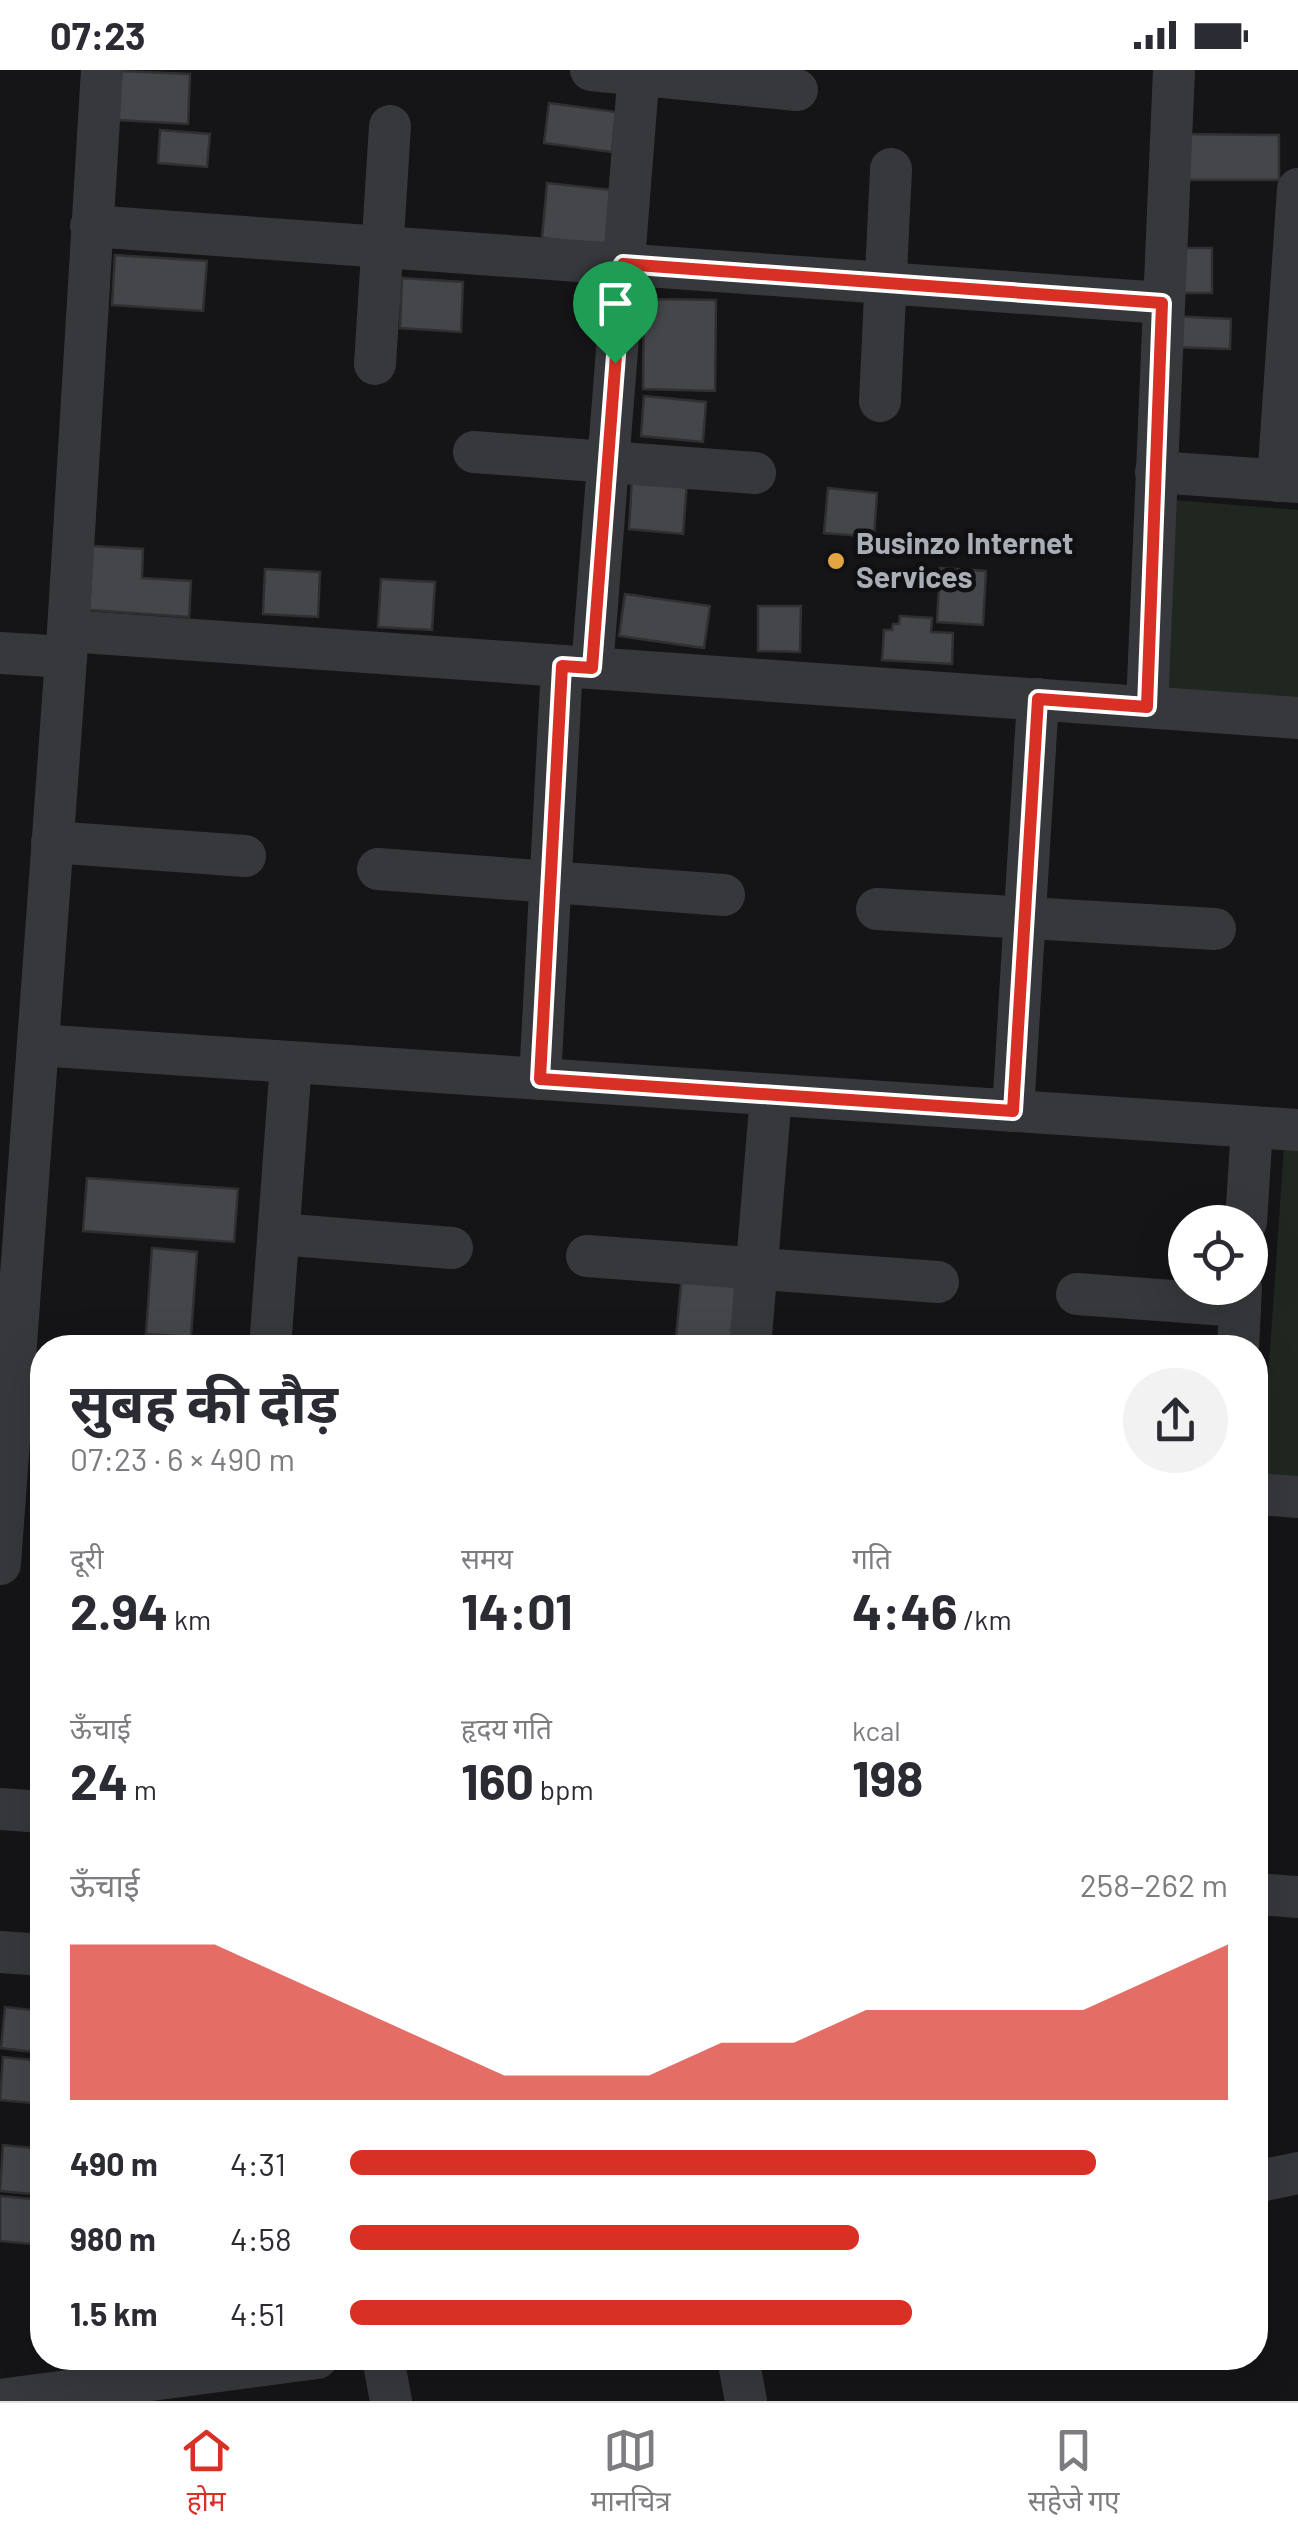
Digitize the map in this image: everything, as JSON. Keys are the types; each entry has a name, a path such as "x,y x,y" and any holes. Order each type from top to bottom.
{"street":[{"path":"0,1564 27,1416 12,1236 38,1045 102,70"},
{"path":"591,70 796,90"},
{"path":"1147,707 1174,70"},
{"path":"540,1079 550,882 608,462 638,72"},
{"path":"375,364 390,126"},
{"path":"880,401 891,169"},
{"path":"1156,472 1288,482 1298,189"},
{"path":"91,226 1162,303"},
{"path":"474,452 755,473"},
{"path":"0,653 67,644 577,667 1298,718"},
{"path":"1013,1111 1038,699"},
{"path":"52,842 245,856"},
{"path":"378,868 724,895"},
{"path":"877,909 1215,929"},
{"path":"38,1045 1298,1130"},
{"path":"271,1335 292,1062"},
{"path":"751,1335 771,1095"},
{"path":"1247,1205 1252,1127"},
{"path":"279,1234 452,1248"},
{"path":"587,1256 938,1282"},
{"path":"1077,1294 1240,1314"},
{"path":"1268,1495 1298,1498"},
{"path":"0,1809 30,1811"},
{"path":"1268,1895 1298,1897"},
{"path":"0,1952 30,1954"},
{"path":"1268,2179 1298,2173"},
{"path":"0,2400 226,2370"},
{"path":"385,2370 391,2401"},
{"path":"740,2370 746,2401"}],"shaded area":[{"path":"1174,500 1298,510 1298,708 1160,698"},
{"path":"1284,1147 1298,1148 1298,1482 1268,1480 1268,1379"}],"building":[{"path":"121,71 190,74 188,124 118,120"},
{"path":"549,103 616,112 612,152 544,143"},
{"path":"160,130 210,134 207,167 158,163"},
{"path":"1185,134 1279,135 1279,180 1185,180"},
{"path":"547,183 612,190 606,246 542,238"},
{"path":"1168,248 1212,248 1212,293 1168,293"},
{"path":"115,255 207,261 203,311 112,305"},
{"path":"402,278 463,282 461,332 400,328"},
{"path":"644,299 716,300 715,391 643,389"},
{"path":"1172,316 1231,319 1230,349 1170,347"},
{"path":"644,396 706,402 703,442 641,436"},
{"path":"632,478 687,483 683,534 629,529"},
{"path":"828,488 877,493 874,537 824,533"},
{"path":"93,546 143,549 142,578 191,581 189,617 89,610"},
{"path":"940,568 986,571 983,625 937,622"},
{"path":"265,569 320,572 318,617 263,614"},
{"path":"381,579 435,582 432,630 378,627"},
{"path":"625,594 710,606 704,648 619,636"},
{"path":"758,606 801,606 800,652 758,651"},
{"path":"900,616 932,618 931,632 953,633 952,664 882,660 884,630 899,624"},
{"path":"87,1178 238,1189 234,1242 83,1231"},
{"path":"152,1248 197,1252 191,1335 146,1334"},
{"path":"682,1275 740,1281 735,1335 676,1335"},
{"path":"5,2007 30,2010 30,2052 1,2048"},
{"path":"3,2057 30,2060 30,2103 0,2100"},
{"path":"3,2145 30,2148 30,2194 0,2191"},
{"path":"0,2196 30,2199 30,2244 0,2241"}],"place":[{"name":"Businzo Internet Services","path":"836,561"}],"route":[{"path":"623,264 1162,303 1147,707 1038,699 1013,1111 540,1079 562,666 592,668 615,363 623,264"}]}
